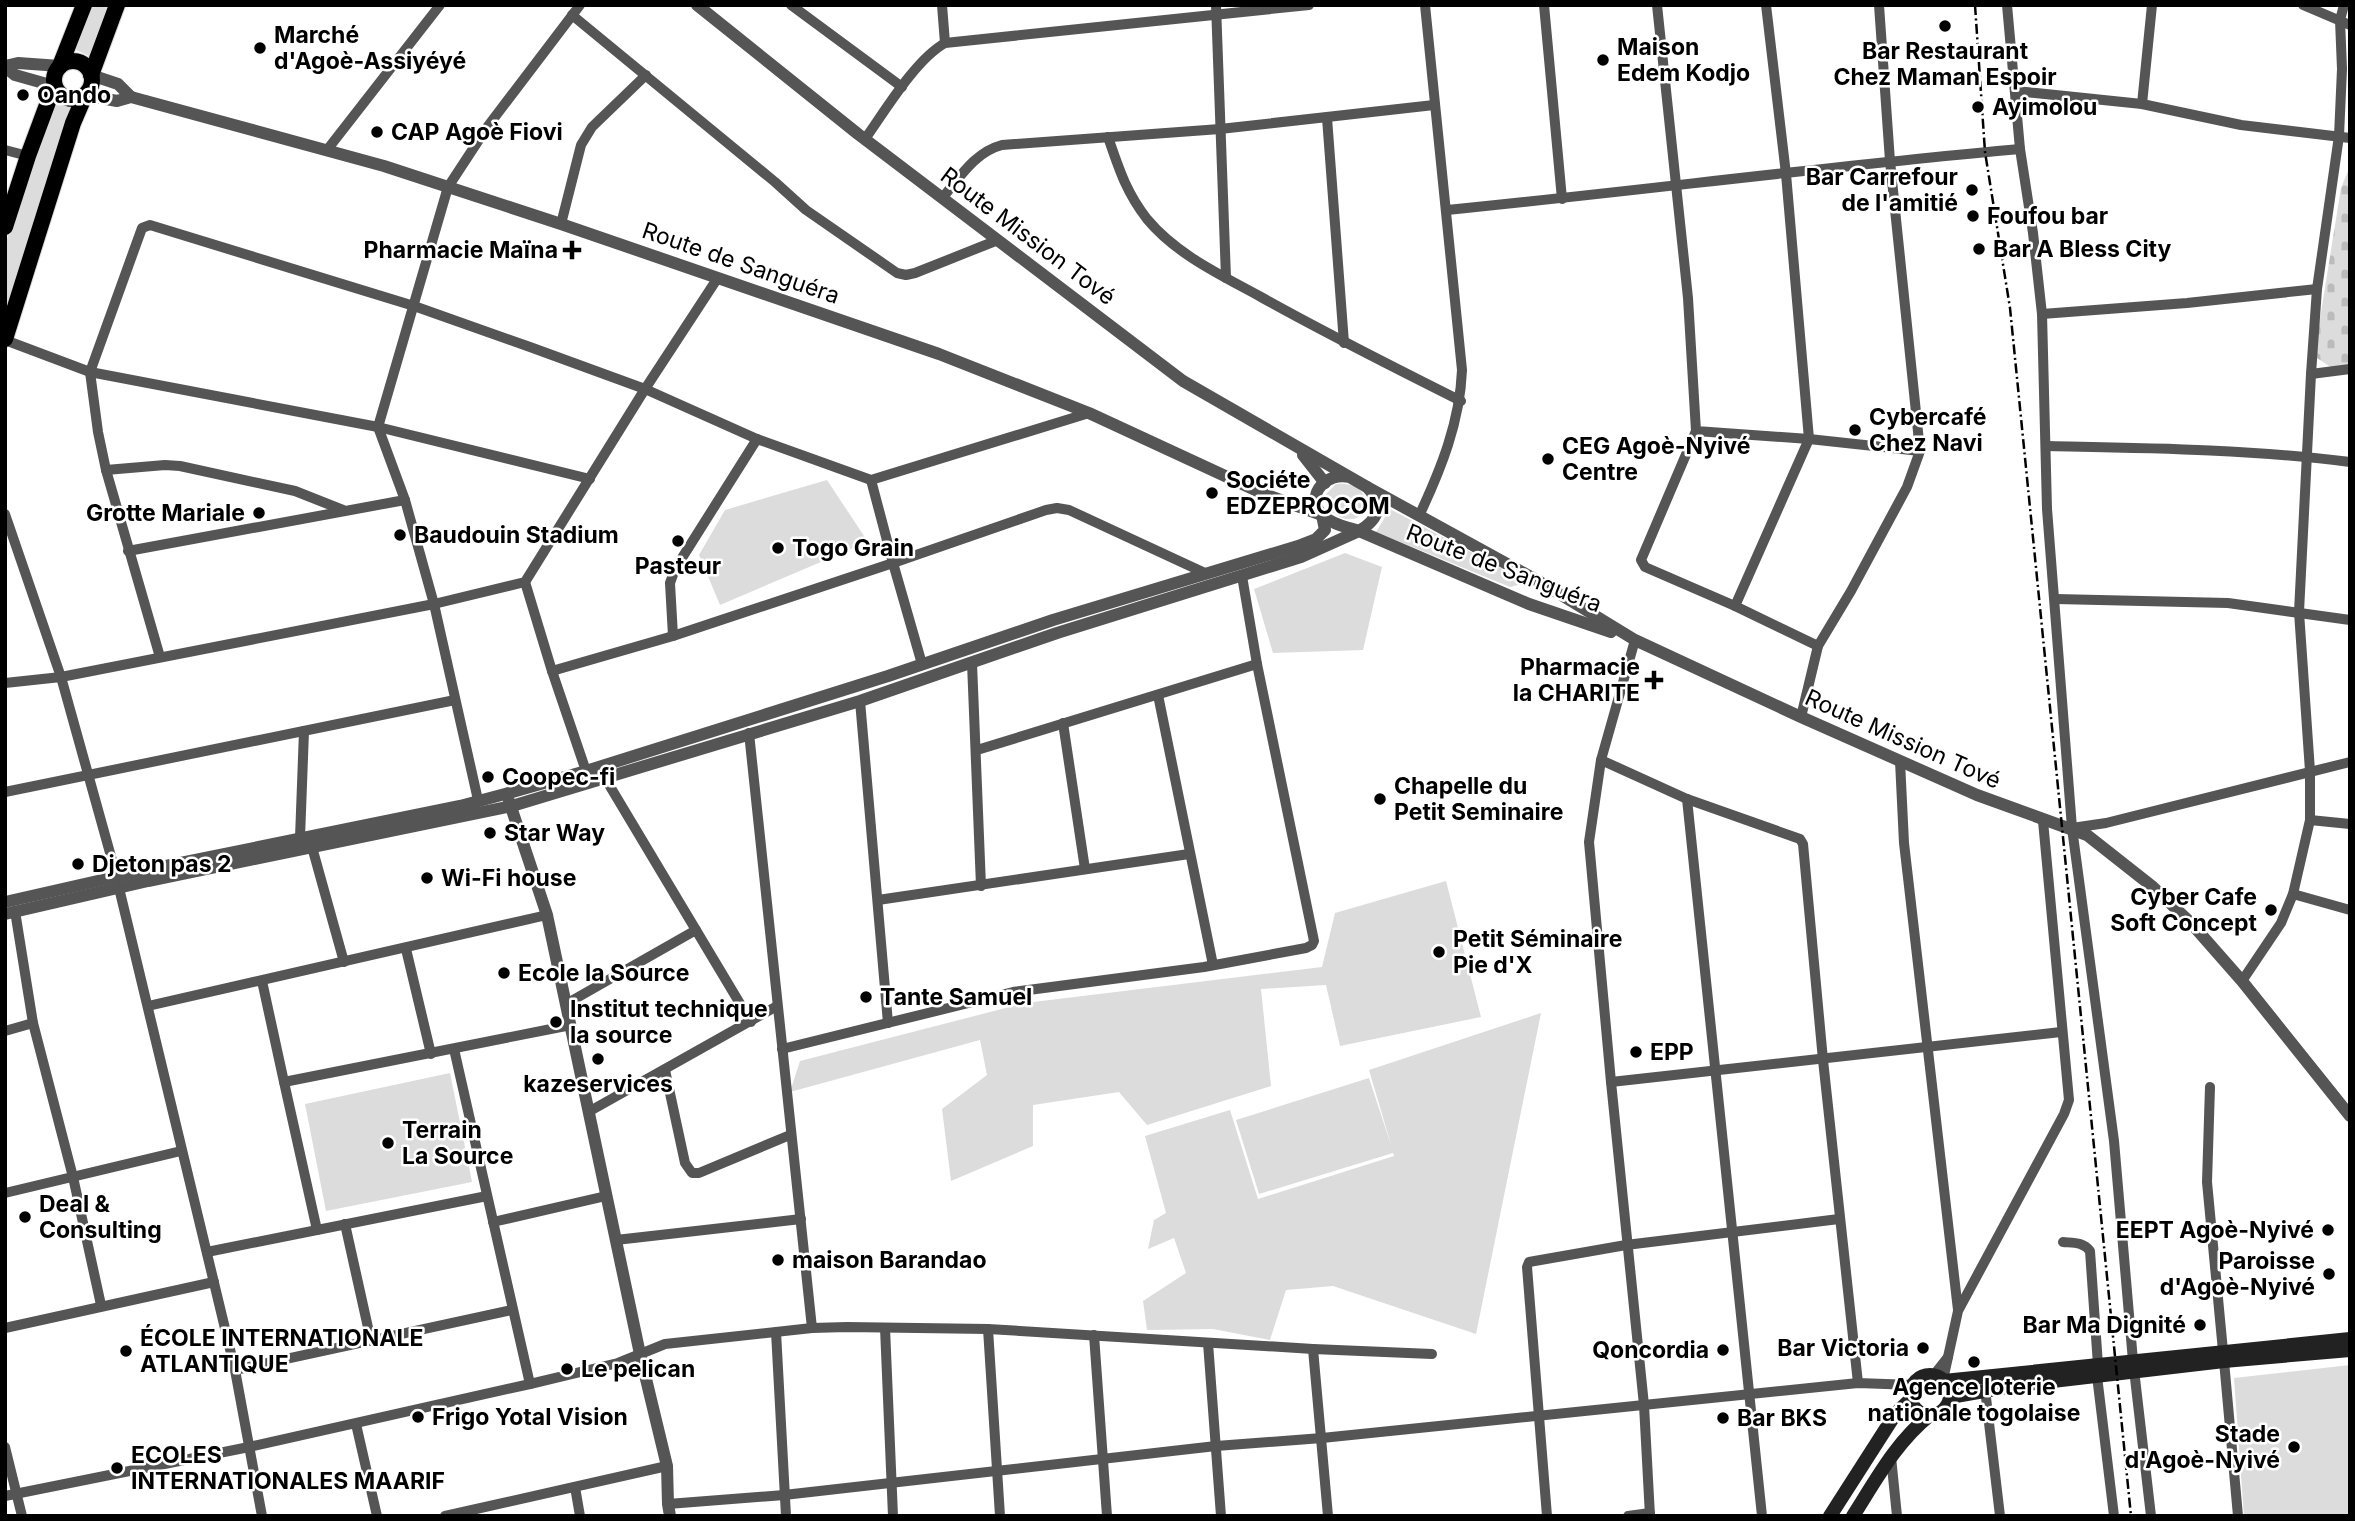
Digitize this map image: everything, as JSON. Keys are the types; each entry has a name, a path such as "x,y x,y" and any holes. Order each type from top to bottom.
{"main road":[{"path":"5,227 27,156 54,86 54,75 84,5"},
{"path":"5,339 56,173 73,123 91,86 91,75 117,5"},
{"path":"60,66 70,61 81,63 91,75"},
{"path":"54,86 64,98 75,100 85,95"},
{"path":"1830,1516 1918,1379 2098,1370 2350,1339"},
{"path":"2223,1356 2350,1350"},
{"path":"1950,1397 2098,1370"},
{"path":"1853,1516 1891,1456 1916,1426 1947,1406 1949,1388 1940,1379"},
{"path":"1911,1393 1920,1412 1930,1415"}],"street":[{"path":"327,150 440,5"},
{"path":"478,800 434,604 405,500 378,427 448,187 488,126 580,5"},
{"name":"Route Mission Tové","path":"697,5 865,139 1183,381 1349,477 1540,582 1635,640 1900,761 2043,821 2073,828 2102,845 2191,923 2242,981 2350,1116"},
{"path":"791,5 902,87"},
{"path":"942,5 945,43"},
{"path":"865,139 902,87 931,53 945,43 1217,10 1309,5"},
{"path":"1419,516 1437,476 1461,401 1462,370 1425,5"},
{"path":"1544,5 1562,199"},
{"path":"1657,5 1688,298 1696,431 1641,561 1646,567 1818,646"},
{"path":"1735,606 1809,439 1786,174 1766,5"},
{"path":"1801,717 1818,646 1908,487 1920,451 1890,160 1880,5"},
{"path":"2007,5 2020,149 2042,314 2050,562 2056,599 2073,828 2114,1141 2134,1366 2151,1516"},
{"path":"2142,104 2152,5"},
{"path":"2302,5 2345,22"},
{"path":"2242,981 2281,923 2293,894 2310,820 2310,771 2299,612 2317,289 2339,136 2344,5"},
{"path":"1217,10 1226,278"},
{"path":"572,15 806,210 897,272 906,275 915,273 998,240"},
{"path":"5,67 18,63 60,66"},
{"path":"5,67 15,75 54,86"},
{"name":"Route de Sanguéra","path":"91,75 118,84 131,97 327,150 448,187 939,354 1089,413 1264,494 1322,515 1529,604 1635,640"},
{"path":"561,224 585,136 646,75"},
{"path":"2016,91 2142,104 2241,125 2350,138"},
{"name":"Route de Sanguéra","path":"85,95 117,101 131,97"},
{"path":"943,197 980,155 1002,145 1220,129 1434,105"},
{"path":"1326,118 1344,343"},
{"path":"1108,137 1125,187 1148,219 1171,243 1194,260 1344,343 1461,401"},
{"path":"1447,210 1786,174 1890,160 2020,149"},
{"path":"5,150 27,156"},
{"path":"160,657 106,470 90,372 142,228 145,226 414,306 645,389 757,439 871,480 1089,413"},
{"path":"5,683 61,677 434,604 525,582 717,279"},
{"path":"2042,314 2187,303 2317,289"},
{"path":"5,339 90,372 378,427 590,479"},
{"path":"2311,374 2350,369"},
{"path":"1696,431 1920,451"},
{"path":"673,636 670,583 675,569 757,439"},
{"path":"1264,494 1316,503 1316,497 1325,483 1318,471 1291,442"},
{"path":"2046,446 2178,449 2307,456 2350,462"},
{"path":"106,470 180,466 295,491 345,511"},
{"path":"1322,484 1334,476 1349,477"},
{"path":"871,480 927,678"},
{"path":"101,1305 73,1178 33,1023 9,909 300,838 478,800 509,800 586,771 748,726 860,701 1057,632 1301,557 1359,531 1376,519 1375,498 1367,487"},
{"path":"118,883 312,847 605,778 922,664 1316,539 1325,530 1316,497"},
{"path":"128,551 405,500"},
{"path":"552,671 673,636 1057,508 1069,510 1205,573"},
{"path":"5,514 61,677 118,883 235,1370 261,1516"},
{"path":"782,1049 1013,992 1213,965 1312,945 1314,941 1257,664 1242,576"},
{"path":"525,582 586,771"},
{"path":"1529,604 1540,582"},
{"path":"2056,599 2228,603 2350,620"},
{"path":"1628,1516 1650,1514 1644,1405 1626,1245 1589,842 1601,760 1635,640"},
{"path":"972,663 981,886"},
{"path":"977,750 1257,664"},
{"path":"1158,695 1213,965"},
{"path":"5,792 454,700"},
{"path":"860,701 888,1023"},
{"path":"1063,723 1085,869"},
{"path":"748,726 812,1328"},
{"path":"300,838 304,731"},
{"path":"1601,760 1687,799 1800,839 1804,844 1823,1060 1858,1383"},
{"path":"1900,761 1905,843 1958,1311 1950,1354 1940,1379"},
{"path":"2073,828 2106,823 2350,762"},
{"path":"605,778 751,1022"},
{"path":"1687,799 1762,1516"},
{"path":"509,800 547,915 572,1025 640,1354 667,1466 669,1510 1216,1446 1540,1417 1858,1383 1886,1385 1911,1393"},
{"path":"2310,820 2350,824"},
{"path":"1958,1311 2069,1100 2043,821"},
{"path":"312,847 344,962"},
{"path":"878,900 1189,854"},
{"path":"2293,894 2350,910"},
{"path":"148,1006 547,915"},
{"path":"566,1004 696,930"},
{"path":"406,949 431,1054"},
{"path":"262,981 317,1230"},
{"path":"590,1111 777,1006"},
{"path":"5,1031 33,1023"},
{"path":"284,1082 572,1025"},
{"path":"1611,1082 2061,1032"},
{"path":"454,1049 530,1384"},
{"path":"665,1070 685,1163 692,1172 699,1173 790,1135"},
{"path":"2210,1087 2207,1182 2238,1516"},
{"path":"5,1193 181,1151"},
{"path":"207,1251 487,1196"},
{"path":"493,1222 606,1196"},
{"path":"616,1240 801,1219"},
{"path":"1547,1516 1528,1264 1531,1260 1626,1245 1839,1219"},
{"path":"345,1224 371,1341"},
{"path":"2063,1242 2078,1243 2090,1251 2098,1370 2114,1516"},
{"path":"5,1328 214,1282"},
{"path":"235,1370 512,1310"},
{"path":"5,1496 250,1447 530,1384 618,1363 665,1344 812,1328 988,1329 1433,1354"},
{"path":"885,1328 894,1516"},
{"path":"988,1329 1000,1516"},
{"path":"776,1332 786,1516"},
{"path":"1094,1335 1107,1516"},
{"path":"1208,1343 1221,1516"},
{"path":"1313,1349 1328,1516"},
{"path":"1985,1389 2000,1516"},
{"path":"356,1424 377,1516"},
{"path":"5,1447 22,1516"},
{"path":"1891,1456 1896,1516"},
{"path":"445,1516 483,1512 667,1466"},
{"path":"575,1487 580,1516"}],"green space":[{"path":"90,5 108,5 89,56 74,49"},
{"path":"53,99 72,107 5,313 5,245"},
{"path":"2348,171 2350,367 2335,370 2314,356 2341,188"},
{"name":"Togo Grain","path":"827,480 868,542 720,605 699,555 725,510"},
{"path":"1336,484 1351,485 1361,491 1365,508 1360,515 1352,519 1341,517 1328,508 1326,494"},
{"path":"1390,509 1516,576 1519,579 1518,585 1510,587 1376,532"},
{"path":"1345,553 1382,567 1363,650 1273,653 1254,589"},
{"path":"1446,881 1481,1017 1340,1046 1326,985 1261,989 1271,1086 1147,1125 1119,1092 1033,1105 1033,1146 951,1181 942,1109 987,1075 980,1040 790,1092 800,1061 1025,1003 1322,967 1335,913"},
{"path":"1541,1013 1476,1334 1333,1286 1286,1290 1270,1340 1213,1329 1147,1330 1143,1301 1186,1273 1174,1238 1148,1249 1154,1220 1166,1213 1145,1136 1230,1110 1258,1199 1394,1156 1393,1153 1259,1194 1236,1120 1369,1078 1392,1148 1369,1070"},
{"name":"Terrain La Source","path":"450,1073 472,1182 326,1211 305,1104"},
{"name":"Stade d'Agoè-Nyivé","path":"2350,1365 2350,1516 2244,1516 2234,1378"}],"railway":[{"path":"1975,5 1985,152 2010,308 2131,1516"}],"place":[{"name":"Bar Restaurant Chez Maman Espoir","path":"1945,26"},
{"name":"Marché d'Agoè-Assiyéyé","path":"260,48"},
{"name":"Maison Edem Kodjo","path":"1603,60"},
{"name":"Oando","path":"23,95"},
{"name":"Ayimolou","path":"1978,107"},
{"name":"CAP Agoè Fiovi","path":"377,132"},
{"name":"Bar Carrefour de l'amitié","path":"1972,190"},
{"name":"Foufou bar","path":"1973,216"},
{"name":"Bar A Bless City","path":"1979,249"},
{"name":"Pharmacie Maïna","path":"572,250"},
{"name":"Cybercafé Chez Navi","path":"1855,430"},
{"name":"CEG Agoè-Nyivé Centre","path":"1548,459"},
{"name":"Sociéte EDZEPROCOM","path":"1212,493"},
{"name":"Grotte Mariale","path":"259,513"},
{"name":"Baudouin Stadium","path":"400,535"},
{"name":"Pasteur","path":"678,541"},
{"name":"Togo Grain","path":"778,548"},
{"name":"Pharmacie la CHARITE","path":"1654,680"},
{"name":"Coopec-fi","path":"488,777"},
{"name":"Chapelle du Petit Seminaire","path":"1380,799"},
{"name":"Star Way","path":"490,833"},
{"name":"Djeton pas 2","path":"78,864"},
{"name":"Wi-Fi house","path":"427,878"},
{"name":"Cyber Cafe Soft Concept","path":"2271,910"},
{"name":"Petit Séminaire Pie d'X","path":"1439,952"},
{"name":"Ecole la Source","path":"504,973"},
{"name":"Tante Samuel","path":"866,997"},
{"name":"Institut technique la source","path":"556,1022"},
{"name":"EPP","path":"1636,1052"},
{"name":"kazeservices","path":"598,1059"},
{"name":"Terrain La Source","path":"388,1143"},
{"name":"Deal & Consulting","path":"25,1217"},
{"name":"EEPT Agoè-Nyivé","path":"2328,1230"},
{"name":"maison Barandao","path":"778,1260"},
{"name":"Paroisse d'Agoè-Nyivé","path":"2329,1274"},
{"name":"Bar Ma Dignité","path":"2200,1325"},
{"name":"Bar Victoria","path":"1923,1348"},
{"name":"Qoncordia","path":"1723,1350"},
{"name":"ÉCOLE INTERNATIONALE ATLANTIQUE","path":"126,1351"},
{"name":"Agence loterie nationale togolaise","path":"1974,1362"},
{"name":"Le pelican","path":"567,1369"},
{"name":"Frigo Yotal Vision","path":"418,1417"},
{"name":"Bar BKS","path":"1723,1418"},
{"name":"Stade d'Agoè-Nyivé","path":"2294,1447"},
{"name":"ECOLES INTERNATIONALES MAARIF","path":"117,1468"}]}
